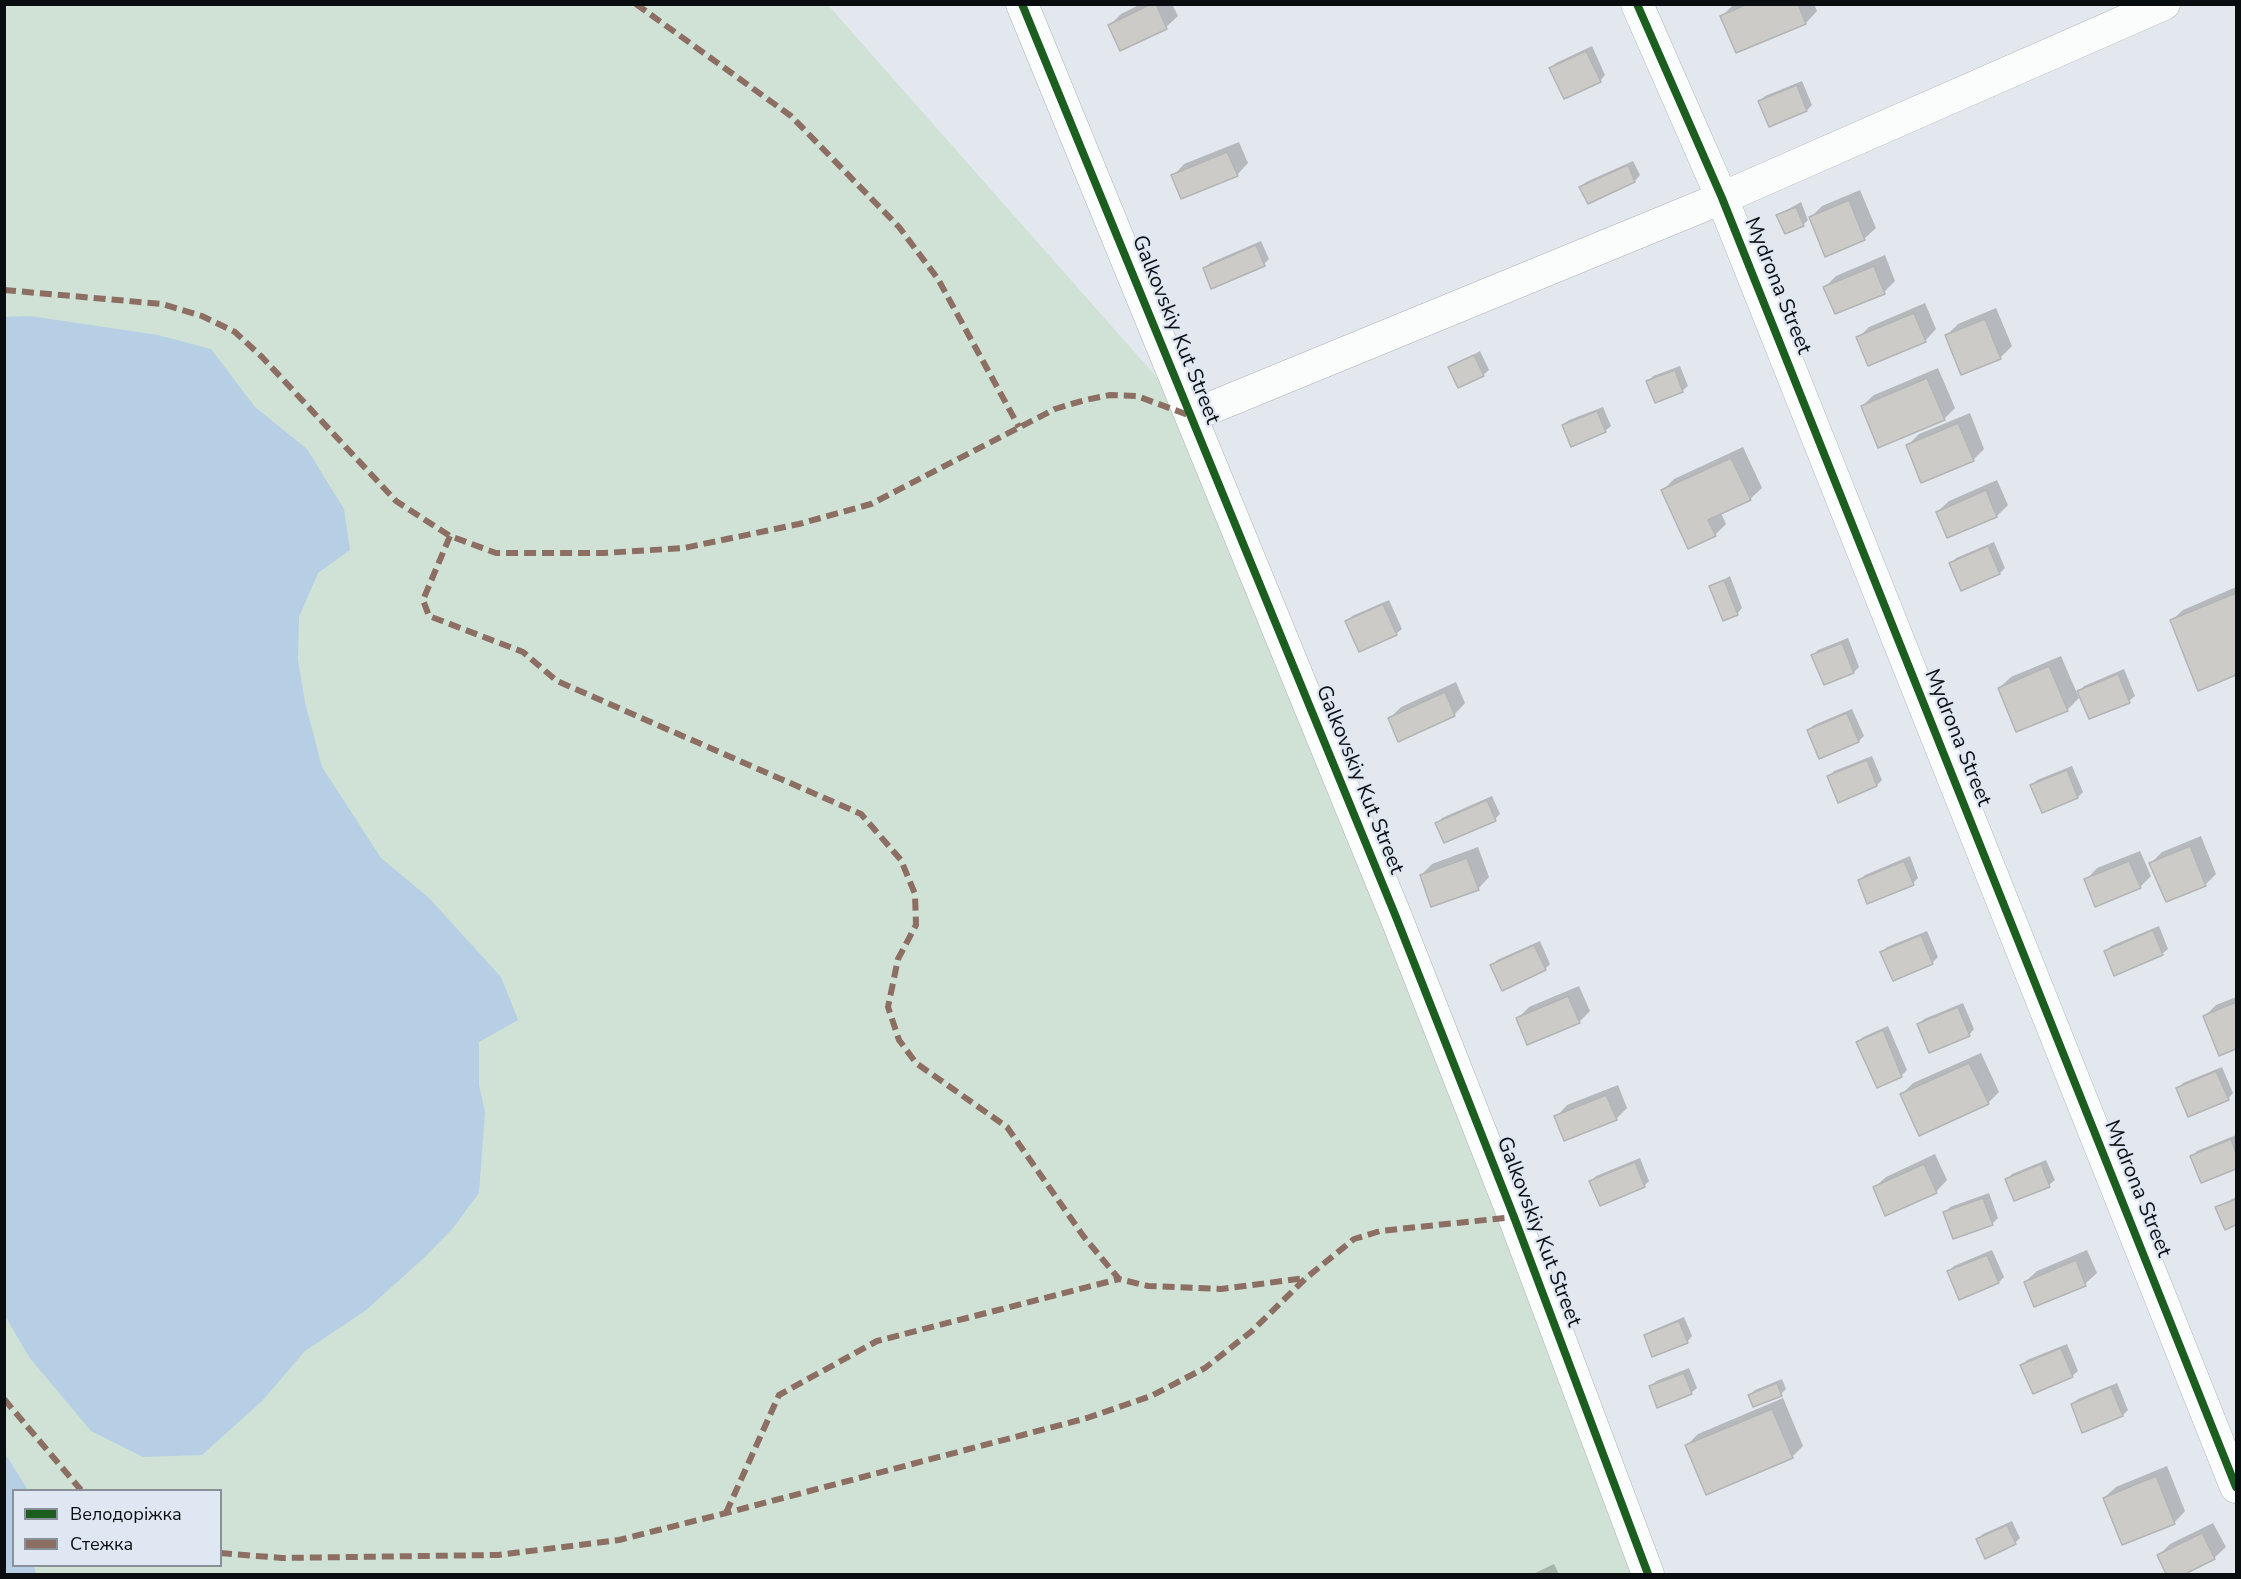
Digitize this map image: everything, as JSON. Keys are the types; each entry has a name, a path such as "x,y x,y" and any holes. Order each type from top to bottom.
{"street":[{"name":"Galkovskiy Kut Street","path":"1022,4 1396,917 1497,1172 1648,1575"},
{"name":"Mydrona Street","path":"1637,4 1722,198 2236,1487"},
{"path":"1191,416 1722,198 2164,4"}],"green space":[{"path":"4,5 828,5 1191,416 1648,1574 36,1574 34,1567 222,1567 222,1489 27,1489 5,1453"}],"water":[{"path":"30,316 158,335 211,349 255,407 307,449 344,509 350,550 318,573 299,617 298,660 305,702 322,767 381,858 429,898 501,977 518,1020 479,1042 479,1085 485,1112 479,1193 453,1228 426,1256 365,1311 305,1351 262,1401 202,1455 143,1457 91,1431 29,1357 5,1316 4,317"},
{"path":"5,1453 27,1489 12,1489 12,1567 34,1567 36,1574 5,1574"}],"building":[{"path":"1151,4 1156,4 1167,29 1120,51 1108,25"},
{"path":"1747,4 1798,4 1806,24 1736,53 1720,16"},
{"path":"1586,51 1601,82 1564,99 1549,68"},
{"path":"1797,85 1807,111 1769,127 1758,101"},
{"path":"1227,152 1238,176 1181,199 1171,175"},
{"path":"1628,165 1635,182 1588,204 1579,187"},
{"path":"1849,200 1865,240 1825,257 1809,217"},
{"path":"1796,207 1804,226 1785,234 1776,215"},
{"path":"1256,245 1265,266 1211,289 1203,268"},
{"path":"1874,266 1885,294 1835,314 1823,287"},
{"path":"1914,313 1926,342 1868,366 1856,337"},
{"path":"1985,319 2001,359 1961,375 1945,335"},
{"path":"1474,355 1484,376 1458,388 1448,367"},
{"path":"1675,370 1683,392 1655,403 1646,381"},
{"path":"1927,378 1945,420 1878,448 1861,406"},
{"path":"1597,411 1606,432 1571,447 1562,425"},
{"path":"1958,423 1974,461 1921,483 1906,445"},
{"path":"1731,458 1751,500 1708,520 1716,536 1688,549 1661,490"},
{"path":"1986,490 1997,517 1947,538 1936,512"},
{"path":"1988,546 2000,574 1961,591 1949,563"},
{"path":"1724,580 1738,615 1723,621 1709,586"},
{"path":"2236,593 2236,675 2198,691 2170,620"},
{"path":"1383,604 1397,635 1359,652 1345,621"},
{"path":"1842,643 1854,673 1824,685 1811,655"},
{"path":"2049,666 2068,711 2016,732 1998,688"},
{"path":"2118,674 2130,703 2089,719 2077,691"},
{"path":"1445,692 1455,716 1398,742 1388,718"},
{"path":"1847,713 1859,742 1819,759 1807,730"},
{"path":"1867,760 1877,786 1838,803 1827,776"},
{"path":"2067,770 2078,798 2042,813 2030,785"},
{"path":"1487,800 1496,821 1444,843 1435,823"},
{"path":"2190,846 2206,886 2166,902 2149,863"},
{"path":"1467,858 1479,890 1431,907 1420,875"},
{"path":"1904,861 1914,885 1867,904 1858,880"},
{"path":"2129,861 2141,888 2095,907 2084,879"},
{"path":"2153,930 2163,955 2114,976 2104,951"},
{"path":"1921,935 1933,964 1893,981 1880,952"},
{"path":"1534,945 1546,970 1502,991 1490,965"},
{"path":"1568,996 1580,1023 1527,1045 1516,1018"},
{"path":"2236,1002 2236,1049 2219,1056 2203,1016"},
{"path":"1958,1007 1970,1036 1929,1053 1917,1024"},
{"path":"1883,1030 1902,1077 1877,1088 1856,1042"},
{"path":"1969,1063 1989,1104 1919,1136 1900,1094"},
{"path":"2216,1071 2229,1100 2188,1117 2176,1088"},
{"path":"1606,1095 1617,1120 1564,1141 1554,1116"},
{"path":"2231,1139 2236,1153 2236,1169 2201,1183 2190,1156"},
{"path":"1635,1162 1645,1187 1600,1206 1589,1181"},
{"path":"1924,1164 1937,1193 1885,1216 1873,1187"},
{"path":"2041,1164 2050,1187 2014,1201 2005,1179"},
{"path":"1983,1198 1993,1225 1953,1239 1943,1212"},
{"path":"2236,1199 2236,1225 2225,1230 2215,1207"},
{"path":"1987,1255 1999,1283 1959,1300 1947,1271"},
{"path":"2076,1260 2086,1286 2034,1307 2024,1282"},
{"path":"1679,1321 1688,1343 1652,1357 1644,1335"},
{"path":"2061,1348 2073,1377 2033,1394 2020,1365"},
{"path":"1684,1373 1692,1394 1657,1408 1649,1386"},
{"path":"1777,1383 1782,1396 1753,1407 1748,1395"},
{"path":"2111,1387 2123,1416 2082,1433 2071,1404"},
{"path":"1772,1409 1793,1458 1706,1495 1685,1445"},
{"path":"2156,1476 2175,1524 2122,1545 2103,1498"},
{"path":"2007,1525 2016,1544 1985,1559 1976,1539"},
{"path":"2202,1533 2215,1559 2185,1574 2166,1574 2157,1555"}],"marked path":[{"path":"636,4 791,116 899,227 938,279 1019,427"},
{"path":"4,290 162,304 202,316 235,332 262,357 396,501 450,536 496,553 604,553 684,548 799,524 871,504 1055,409 1110,395 1137,396 1191,416"},
{"path":"450,536 423,600 429,616 523,652 557,681 861,814 901,860 915,894 916,925 898,959 888,1007 899,1040 916,1063 1007,1127 1084,1237 1119,1279 1148,1286 1221,1289 1306,1278"},
{"path":"222,1553 282,1558 498,1555 619,1540 726,1513 1087,1418 1151,1396 1205,1368 1252,1331 1306,1278 1354,1239 1380,1231 1514,1217"},
{"path":"726,1513 779,1395 877,1341 1119,1279"},
{"path":"4,1399 80,1489"}],"cycle path":[{"path":"1022,4 1396,917 1514,1217 1648,1574"},
{"path":"1637,4 1722,198 2236,1487"}]}
